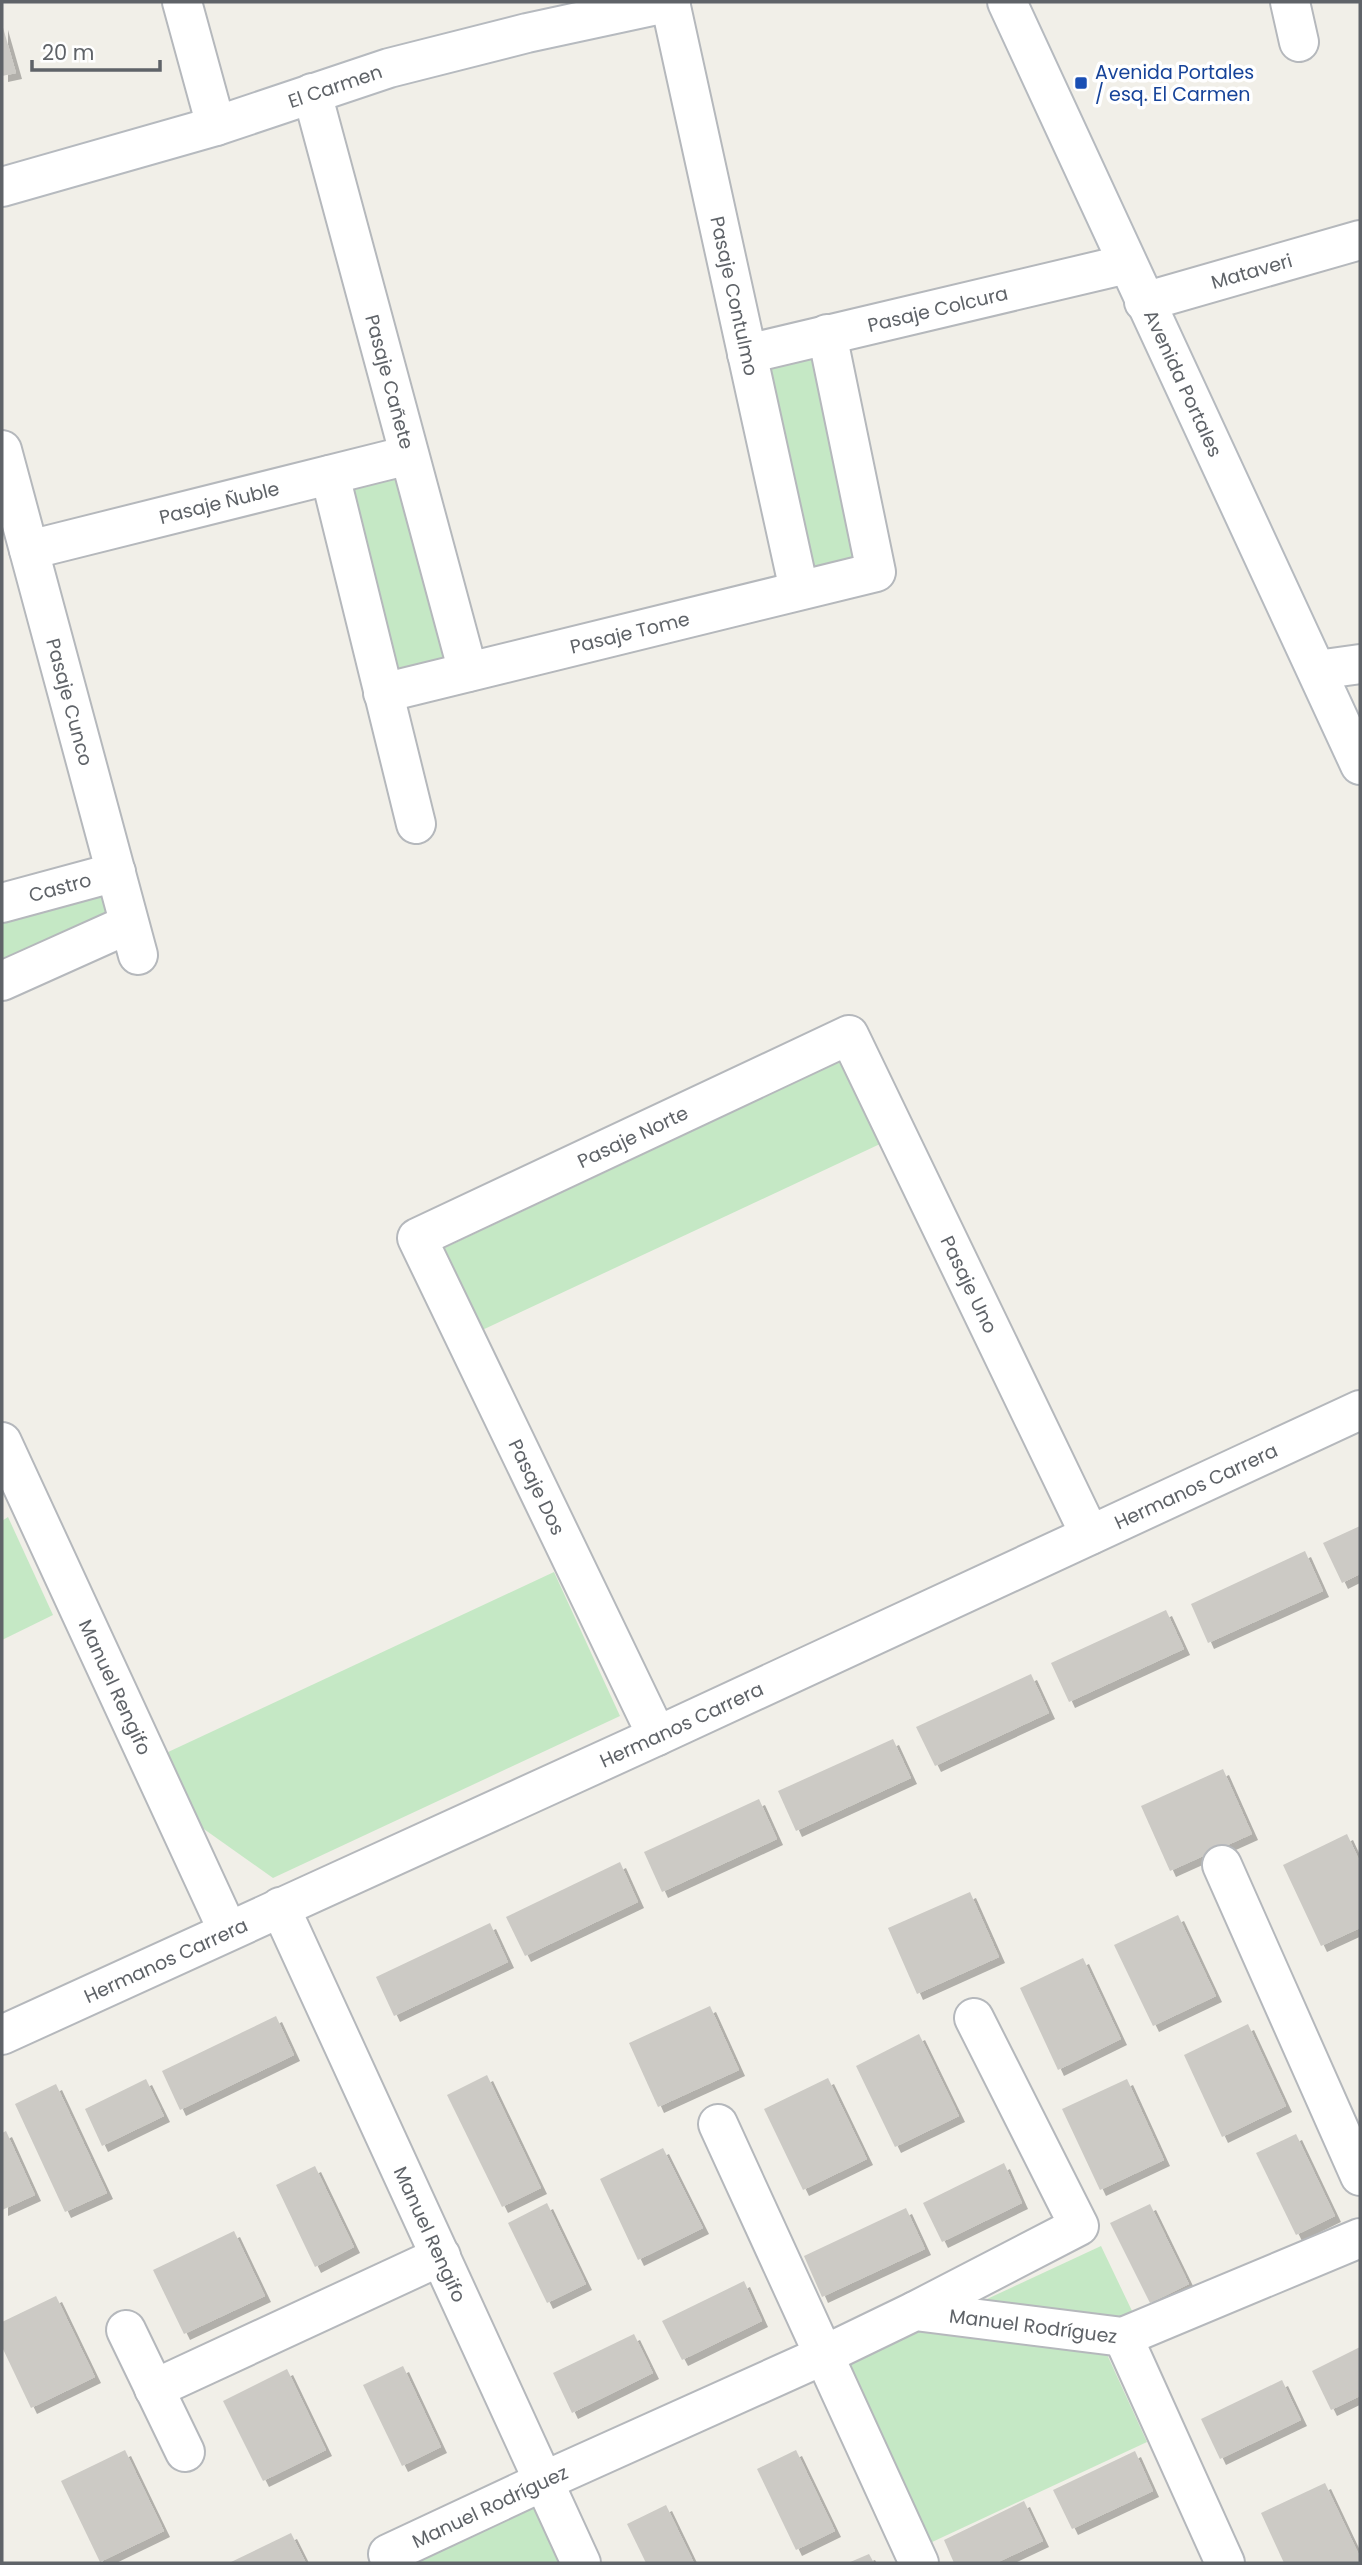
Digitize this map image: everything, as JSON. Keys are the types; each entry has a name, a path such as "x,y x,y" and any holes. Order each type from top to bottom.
{"street":[{"path":"182,2 216,126"},
{"name":"El Carmen","path":"2,187 216,126 389,68 469,47 671,2"},
{"name":"Pasaje Contulmo","path":"671,2 799,590"},
{"name":"Avenida Portales","path":"1007,2 1360,765"},
{"path":"1290,2 1299,42"},
{"name":"Pasaje Cañete","path":"312,93 468,672"},
{"name":"Mataveri","path":"1144,302 1360,240"},
{"name":"Pasaje Colcura","path":"747,354 1127,264"},
{"name":"Pasaje Tome","path":"383,693 876,572 827,334"},
{"name":"Pasaje Cunco","path":"2,450 134,939 2,981"},
{"name":"Pasaje Ñuble","path":"29,550 409,455"},
{"path":"330,475 416,824"},
{"path":"1317,670 1360,664"},
{"name":"Castro","path":"2,903 116,872"},
{"name":"Pasaje Norte","path":"417,1238 849,1035"},
{"name":"Pasaje Uno","path":"849,1035 1090,1535"},
{"name":"Pasaje Dos","path":"417,1238 657,1735"},
{"name":"Hermanos Carrera","path":"2,2035 1360,1410"},
{"name":"Manuel Rengifo","path":"2,1442 13,1498 228,1931"},
{"path":"1222,1865 1360,2176"},
{"name":"Manuel Rengifo","path":"280,1907 581,2563"},
{"path":"915,2311 1079,2226 974,2018"},
{"path":"718,2124 919,2563"},
{"name":"Manuel Rodríguez","path":"390,2559 544,2481 915,2311 1123,2337 1360,2238"},
{"path":"154,2389 441,2256"},
{"path":"125,2330 185,2452"},
{"path":"1123,2337 1225,2563"}],"green space":[{"path":"815,352 860,560 811,570 766,363"},
{"path":"399,469 448,665 400,677 351,481"},
{"path":"107,894 111,917 2,965 2,921"},
{"path":"841,1061 880,1144 478,1332 440,1250"},
{"path":"8,1517 53,1615 2,1640 2,1521"},
{"path":"554,1572 620,1716 273,1878 201,1827 166,1753"},
{"path":"1101,2246 1133,2313 1112,2323 972,2306"},
{"path":"925,2329 1105,2350 1147,2442 930,2543 848,2364"},
{"path":"533,2502 560,2563 403,2563"}],"building":[{"path":"2,24 16,73 2,76"},
{"path":"1360,1526 1360,1574 1342,1583 1323,1543"},
{"path":"1305,1551 1323,1591 1208,1643 1191,1604"},
{"path":"1166,1610 1184,1649 1069,1702 1051,1663"},
{"path":"1031,1674 1049,1713 935,1766 916,1727"},
{"path":"893,1739 911,1778 796,1831 778,1791"},
{"path":"1223,1769 1252,1834 1170,1871 1141,1806"},
{"path":"759,1799 777,1839 662,1892 644,1852"},
{"path":"1347,1834 1360,1862 1360,1928 1321,1946 1283,1865"},
{"path":"620,1862 638,1902 525,1956 506,1917"},
{"path":"970,1892 999,1957 917,1994 888,1928"},
{"path":"1178,1915 1216,1996 1153,2026 1114,1945"},
{"path":"490,1923 508,1962 394,2016 376,1977"},
{"path":"1083,1958 1121,2039 1058,2070 1020,1988"},
{"path":"710,2006 739,2070 658,2107 629,2043"},
{"path":"276,2016 294,2055 180,2110 162,2071"},
{"path":"1248,2024 1286,2106 1222,2137 1184,2055"},
{"path":"919,2034 959,2116 895,2147 856,2066"},
{"path":"487,2075 541,2188 502,2207 447,2095"},
{"path":"828,2078 867,2159 803,2190 764,2109"},
{"path":"146,2079 164,2116 102,2146 85,2109"},
{"path":"1127,2079 1164,2160 1100,2190 1062,2109"},
{"path":"56,2084 107,2193 65,2212 15,2104"},
{"path":"6,2131 35,2195 2,2210 2,2133"},
{"path":"1296,2134 1335,2216 1296,2235 1256,2153"},
{"path":"663,2148 703,2228 638,2260 600,2179"},
{"path":"1004,2163 1022,2203 942,2242 923,2203"},
{"path":"315,2166 354,2247 315,2267 276,2185"},
{"path":"547,2203 586,2284 547,2303 508,2223"},
{"path":"1150,2204 1189,2284 1150,2303 1110,2223"},
{"path":"906,2208 925,2249 822,2297 804,2256"},
{"path":"234,2231 265,2296 184,2334 153,2270"},
{"path":"744,2281 762,2321 682,2360 662,2321"},
{"path":"56,2296 95,2377 31,2408 2,2347 2,2322"},
{"path":"634,2334 653,2373 572,2413 553,2373"},
{"path":"1360,2347 1360,2396 1331,2410 1312,2371"},
{"path":"403,2366 441,2447 402,2466 363,2385"},
{"path":"287,2369 326,2450 263,2481 223,2401"},
{"path":"1282,2380 1301,2420 1220,2459 1201,2419"},
{"path":"125,2450 164,2531 100,2562 61,2481"},
{"path":"796,2450 835,2531 796,2550 757,2469"},
{"path":"1135,2451 1153,2491 1072,2529 1053,2490"},
{"path":"1325,2483 1360,2557 1360,2563 1284,2563 1261,2513"},
{"path":"1024,2501 1043,2541 996,2563 954,2563 944,2540"},
{"path":"666,2505 694,2563 646,2563 627,2524"},
{"path":"291,2533 306,2563 229,2563"},
{"path":"869,2554 874,2563 848,2563"}],"place":[{"name":"Avenida Portales / esq. El Carmen","path":"1081,83"}]}
